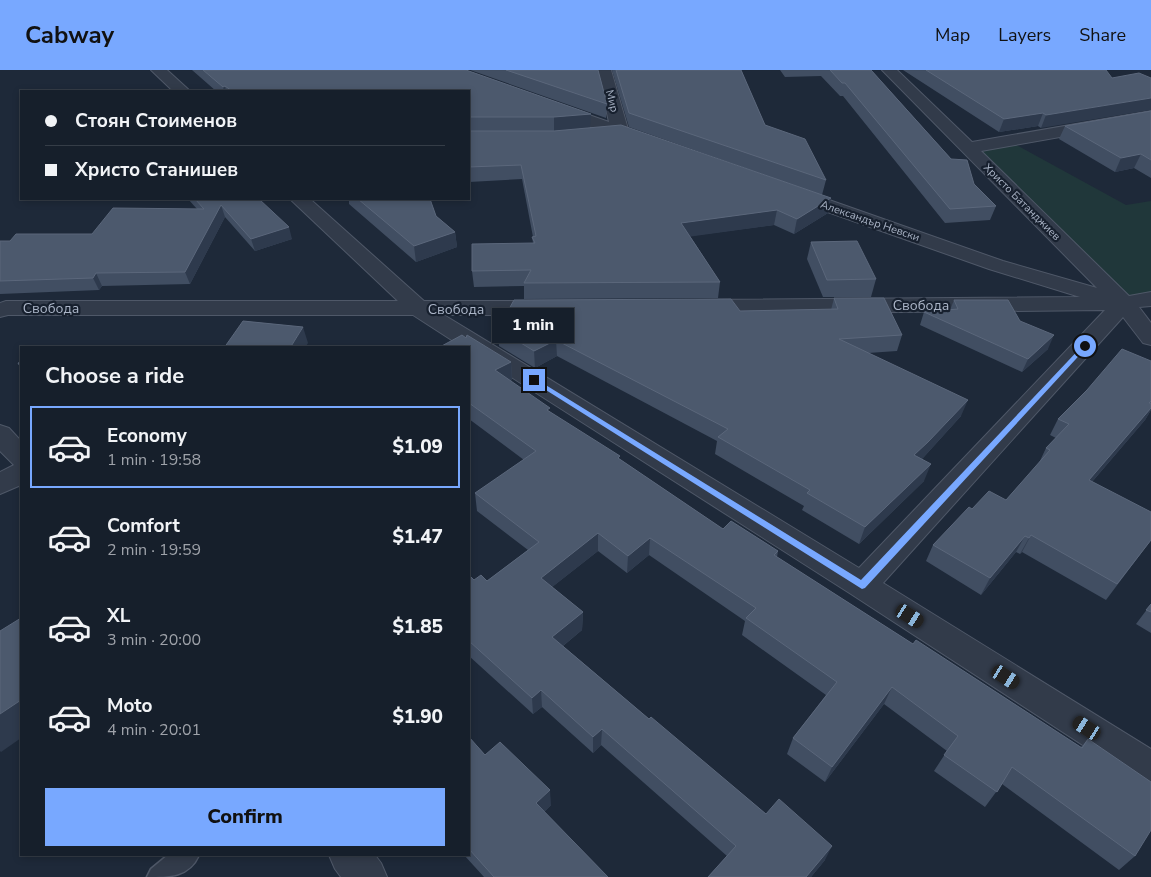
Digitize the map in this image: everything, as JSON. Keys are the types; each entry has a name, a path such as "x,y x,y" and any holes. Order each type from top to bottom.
{"street":[{"path":"158,70 181,90"},
{"name":"Мир","path":"604,70 620,132"},
{"name":"Христо Батанджиев","path":"889,70 1124,303 1151,338"},
{"path":"540,103 658,146"},
{"path":"969,148 1151,116"},
{"path":"583,136 620,132"},
{"name":"Александър Невски","path":"780,189 996,265 1124,303"},
{"path":"301,200 419,309 862,585 1151,769"},
{"name":"Свобода","path":"677,307 1124,303 1151,299"},
{"path":"862,585 1124,303"},
{"name":"Свобода","path":"0,310 6,308 568,308"},
{"path":"0,434 20,457"},
{"path":"0,484 20,474"},
{"path":"350,856 367,877"}],"lane":[{"path":"159,877 186,856"}],"green space":[{"path":"1009,141 1126,205 1151,201 1151,299 1124,303 969,148"}],"building":[{"path":"203,70 466,70 591,114 554,117 470,117 470,90 231,90 225,86 223,87"},
{"path":"506,70 598,70 607,104"},
{"path":"616,70 741,70 765,125 805,139 826,180 629,113"},
{"path":"830,70 871,70 951,159 967,160 974,184 996,206 950,209 845,83 842,83"},
{"path":"926,70 1106,70 1112,78 1139,73 1151,78 1151,98 1046,115 1043,113 1004,119"},
{"path":"1151,111 1151,160 1141,154 1121,158 1065,126"},
{"path":"621,125 831,198 797,219 777,210 681,223 720,282 524,283 531,270 472,271 472,244 535,243 532,237 536,236 521,165 470,167 470,131 554,131"},
{"path":"196,200 260,200 289,227 251,239 221,205 185,272 96,273 93,278 0,281 0,241 10,241 16,234 92,234 113,208 204,209"},
{"path":"359,200 430,200 436,216 455,232 414,246"},
{"path":"857,241 876,279 827,280 811,242"},
{"path":"834,298 884,298 902,335 839,339 968,400 914,455 931,464 865,527 807,493 810,490 718,437 728,429 556,340 534,351 498,329 514,300 731,299 740,311 838,309"},
{"path":"954,300 1008,300 1020,321 1054,335 1028,359 924,312 958,309"},
{"path":"243,321 303,327 291,346 225,346"},
{"path":"462,335 466,338 467,335 511,362 495,370 550,408 547,410 620,456 618,458 723,529 731,521 778,551 774,555 913,644 916,640 1082,748 1088,739 1151,782 1151,830 1135,856 1012,767 997,792 944,755 958,736 892,687 832,767 793,738 837,682 746,618 756,608 650,538 628,556 598,533 541,578 583,612 552,637 766,814 779,799 832,846 806,877 708,877 736,846 602,729 593,737 541,690 532,698 470,642 470,576 474,580 481,575 487,581 539,542 475,493 536,451 470,404 470,346 442,346"},
{"path":"1122,349 1151,361 1151,401 1149,403 1151,403 1151,408 1089,480 1151,512 1151,540 1117,584 1031,535 1029,538 1025,536 990,578 933,545 969,507 972,509 989,491 1006,500 1050,450 1046,448 1069,424 1058,419 1087,390"},
{"path":"1151,604 1151,612 1146,610"},
{"path":"20,619 20,701 0,714 0,631"},
{"path":"470,738 485,755 500,742 550,790 536,803 608,877 494,877 470,850"}],"route":[{"path":"534,380 862,585 1085,346"}]}
